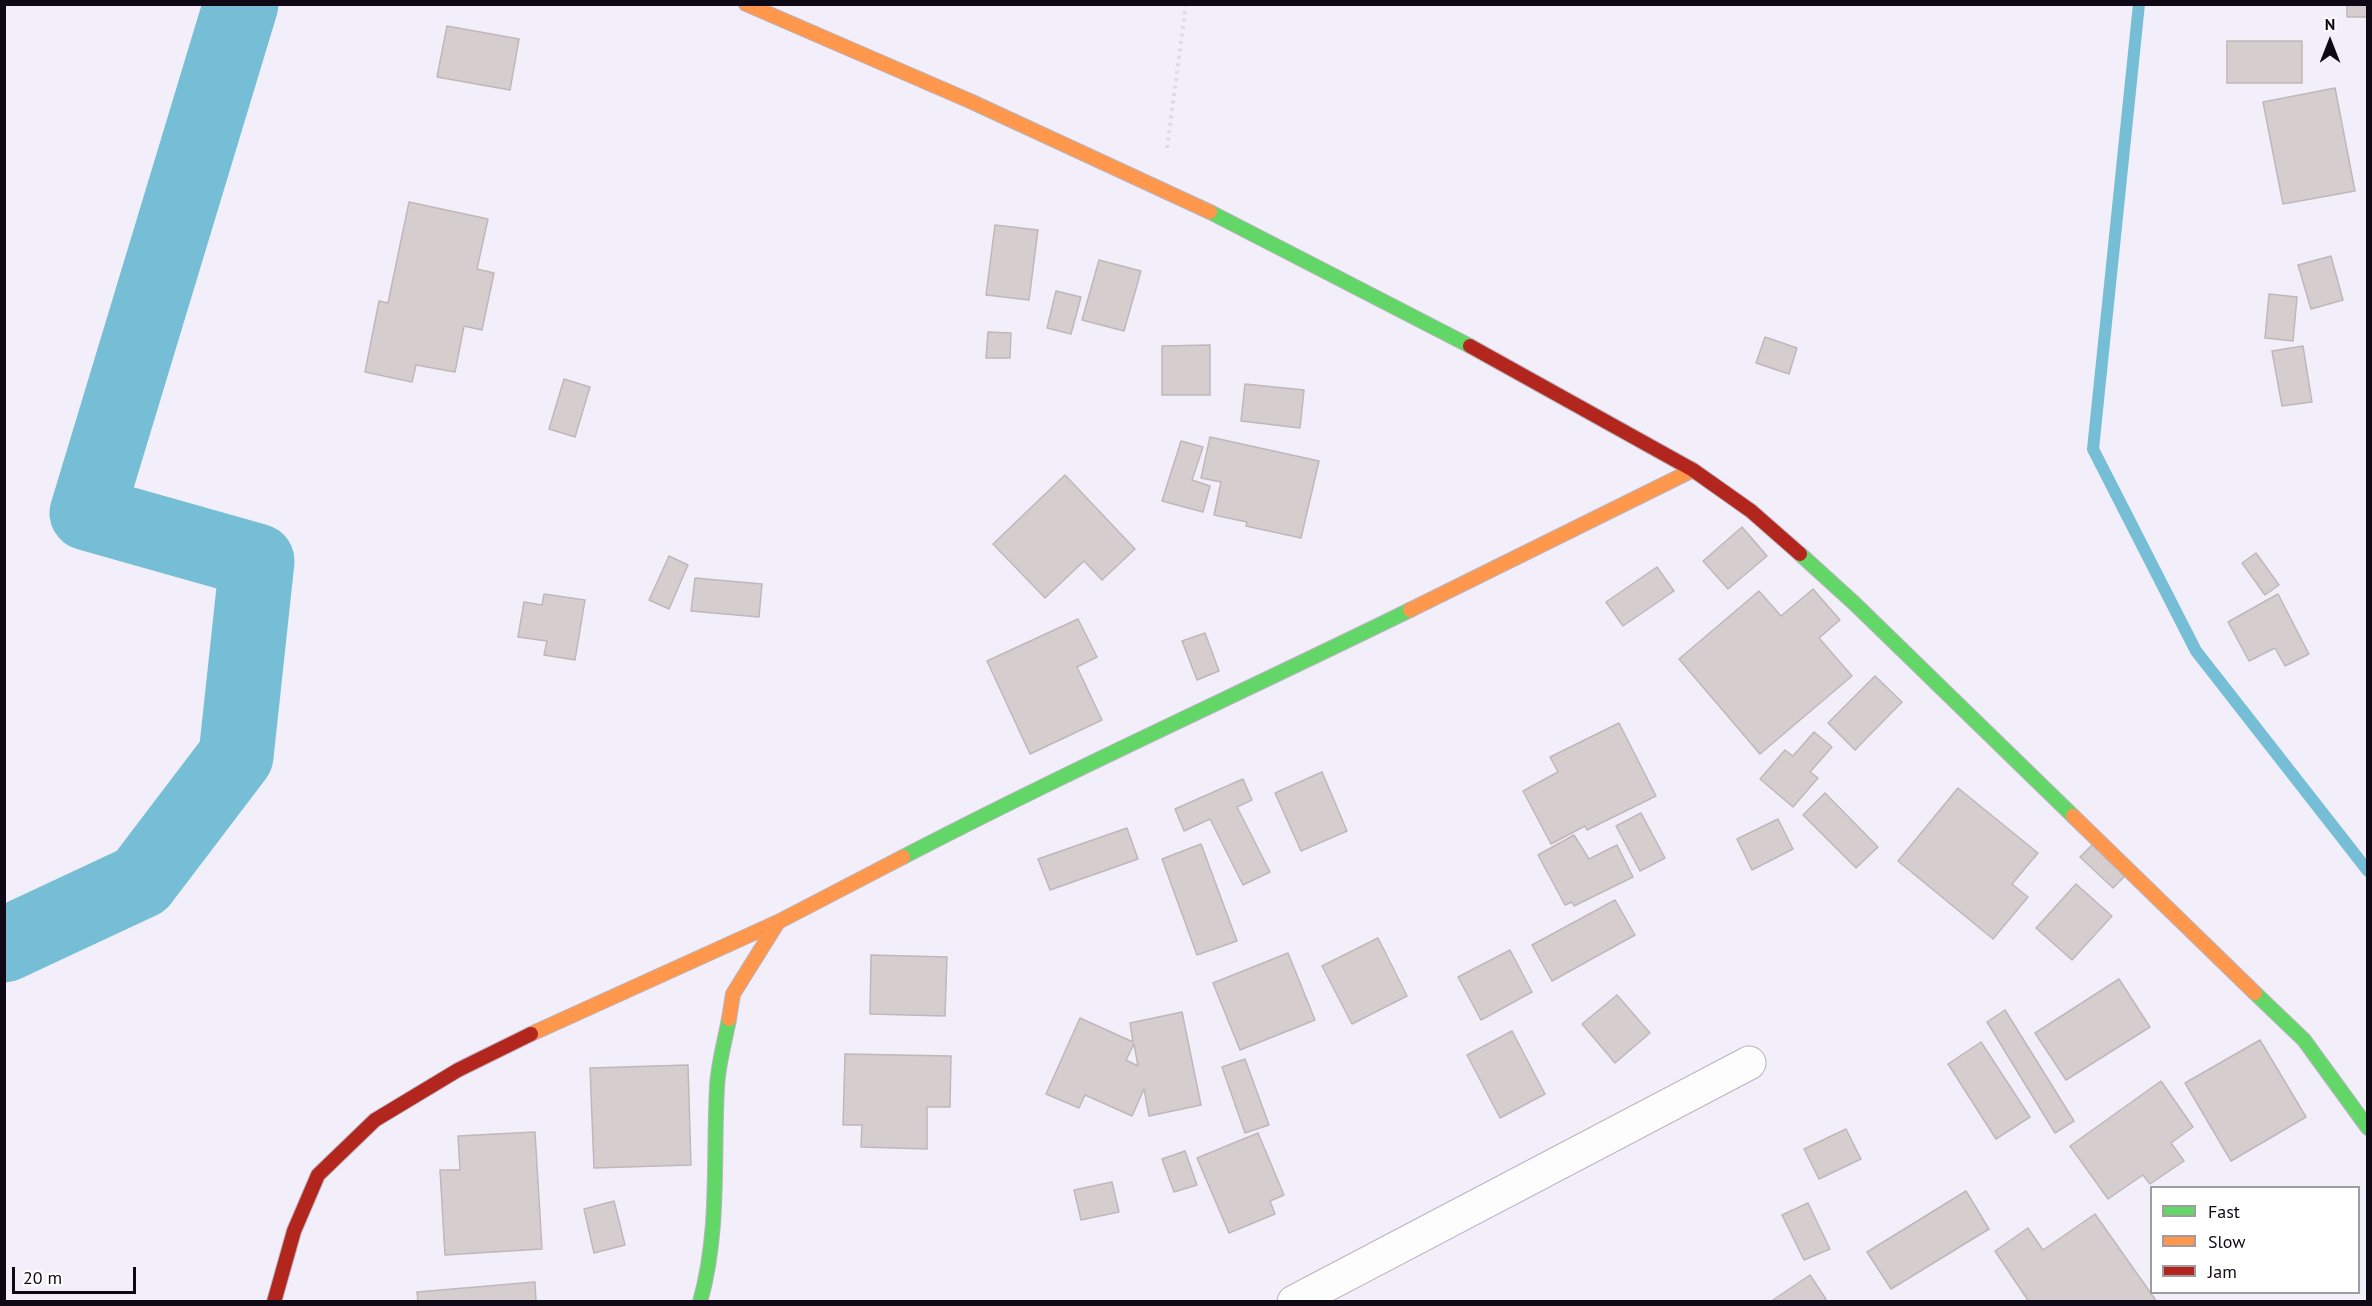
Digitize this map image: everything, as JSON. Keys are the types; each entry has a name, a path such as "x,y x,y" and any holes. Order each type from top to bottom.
{"street":[{"path":"746,4 959,96 1162,188 1434,326 1577,408 1693,470 1751,511 1854,603 2304,1040 2367,1128"},
{"path":"274,1302 294,1231 318,1174 375,1120 458,1070 590,1005 778,922 1033,789 1221,703 1693,470"},
{"path":"700,1302 710,1267 715,1206 717,1084 733,994 778,922"},
{"path":"1294,1302 1749,1063"}],"path":[{"path":"1162,188 1186,4"}],"building":[{"path":"2347,4 2368,4 2368,17 2347,17"},
{"path":"447,26 519,39 510,90 437,77"},
{"path":"2227,41 2302,41 2302,83 2227,83"},
{"path":"2335,88 2355,191 2283,204 2263,102"},
{"path":"409,202 488,219 477,269 494,273 482,330 464,326 455,372 416,365 412,382 365,372 379,301 388,303"},
{"path":"995,225 1038,230 1029,300 986,295"},
{"path":"2331,256 2343,300 2311,309 2298,265"},
{"path":"1099,260 1141,271 1124,331 1082,320"},
{"path":"1056,291 1081,297 1071,334 1047,328"},
{"path":"2269,294 2297,297 2293,341 2265,338"},
{"path":"988,332 1011,333 1010,358 986,358"},
{"path":"1765,337 1797,348 1789,374 1756,363"},
{"path":"1210,345 1210,395 1162,395 1162,346"},
{"path":"2303,346 2312,402 2282,406 2272,351"},
{"path":"564,379 590,387 575,437 549,429"},
{"path":"1245,384 1304,390 1300,428 1241,421"},
{"path":"1210,437 1319,461 1301,538 1246,526 1247,522 1214,515 1221,482 1201,478"},
{"path":"1181,441 1203,447 1192,480 1210,486 1203,512 1162,501"},
{"path":"1065,475 1135,549 1102,580 1084,561 1045,598 993,544"},
{"path":"1742,527 1767,556 1728,589 1703,561"},
{"path":"2256,553 2279,585 2265,595 2242,563"},
{"path":"669,556 688,565 669,609 649,600"},
{"path":"1657,567 1674,591 1623,626 1606,602"},
{"path":"695,578 762,584 759,617 691,611"},
{"path":"1813,589 1840,620 1819,638 1852,676 1760,754 1679,659 1759,591 1781,616"},
{"path":"544,594 585,600 575,660 544,655 547,641 518,637 524,602 542,605"},
{"path":"2278,594 2309,654 2285,666 2275,648 2249,661 2228,622"},
{"path":"1078,619 1097,657 1077,667 1102,720 1030,754 987,661"},
{"path":"1205,633 1219,671 1197,680 1182,641"},
{"path":"1875,676 1902,702 1855,750 1828,723"},
{"path":"1619,723 1656,796 1587,830 1585,826 1551,844 1523,791 1558,772 1550,757"},
{"path":"1814,732 1832,747 1810,772 1818,778 1793,807 1760,779 1785,750 1793,756"},
{"path":"1322,772 1347,831 1301,851 1275,793"},
{"path":"1243,779 1252,800 1237,807 1270,872 1243,885 1210,819 1184,831 1175,809"},
{"path":"1958,788 2038,853 2012,884 2028,897 1993,939 1898,861"},
{"path":"1825,793 1878,847 1856,868 1803,815"},
{"path":"1641,813 1665,858 1640,871 1616,826"},
{"path":"1778,819 1793,849 1752,870 1737,839"},
{"path":"1127,828 1138,859 1050,890 1038,859"},
{"path":"1574,835 1589,859 1617,845 1633,877 1574,906 1572,902 1565,905 1538,855"},
{"path":"2097,840 2130,871 2113,888 2080,857"},
{"path":"1201,844 1237,941 1197,955 1162,859"},
{"path":"2076,884 2112,916 2072,960 2036,928"},
{"path":"1615,900 1635,935 1552,981 1532,945"},
{"path":"1378,938 1407,996 1352,1024 1322,966"},
{"path":"1510,950 1532,992 1481,1020 1458,977"},
{"path":"1288,953 1315,1020 1240,1050 1213,983"},
{"path":"871,955 947,957 945,1016 870,1014"},
{"path":"2119,979 2150,1027 2066,1080 2035,1033"},
{"path":"1617,995 1650,1033 1615,1063 1582,1024"},
{"path":"2005,1010 2074,1121 2055,1133 1987,1022"},
{"path":"1182,1012 1201,1105 1149,1116 1144,1089 1132,1116 1085,1095 1079,1108 1046,1094 1080,1018 1133,1042 1130,1023","holes":["1134,1044 1138,1066 1126,1060"]},
{"path":"1512,1031 1545,1094 1500,1118 1467,1055"},
{"path":"2260,1040 2306,1117 2231,1161 2185,1083"},
{"path":"1981,1042 2030,1117 1996,1139 1948,1064"},
{"path":"845,1054 951,1056 950,1107 927,1107 927,1149 861,1147 862,1125 843,1125"},
{"path":"1245,1059 1269,1125 1245,1133 1222,1067"},
{"path":"688,1065 691,1165 594,1168 590,1068"},
{"path":"2161,1081 2193,1127 2171,1143 2184,1161 2150,1184 2143,1175 2108,1199 2070,1146"},
{"path":"1846,1129 1861,1159 1819,1179 1804,1149"},
{"path":"535,1132 542,1249 445,1255 440,1170 460,1170 458,1136"},
{"path":"1258,1133 1284,1195 1270,1201 1275,1214 1229,1233 1197,1158"},
{"path":"1185,1151 1197,1185 1174,1192 1162,1159"},
{"path":"1112,1182 1119,1212 1081,1220 1074,1190"},
{"path":"1966,1191 1989,1229 1891,1289 1867,1252"},
{"path":"614,1201 625,1245 594,1253 584,1209"},
{"path":"1808,1203 1830,1249 1804,1260 1782,1215"},
{"path":"2095,1214 2157,1302 2029,1302 1995,1251 2028,1228 2043,1250"},
{"path":"1810,1275 1826,1299 1822,1302 1770,1302"},
{"path":"535,1282 536,1302 418,1302 417,1292"}],"waterway":[{"path":"4,945 141,881 236,756 257,561 87,513 241,4"},
{"path":"2139,4 2093,449 2196,651 2368,871"}],"traffic: fast":[{"path":"1210,212 1470,346"},
{"path":"1800,554 1854,603 2073,816"},
{"path":"903,857 1092,762 1410,610"},
{"path":"2255,993 2304,1040 2368,1128"},
{"path":"700,1302 711,1249 718,1078 729,1019"}],"traffic: slow":[{"path":"746,4 970,101 1210,212"},
{"path":"1410,610 1693,470"},
{"path":"2073,816 2255,993"},
{"path":"729,1019 733,994 778,922 903,857"},
{"path":"531,1034 778,922"}],"traffic: jam":[{"path":"1470,346 1693,470 1751,511 1800,554"},
{"path":"274,1302 294,1231 318,1175 375,1120 458,1070 531,1034"}]}
